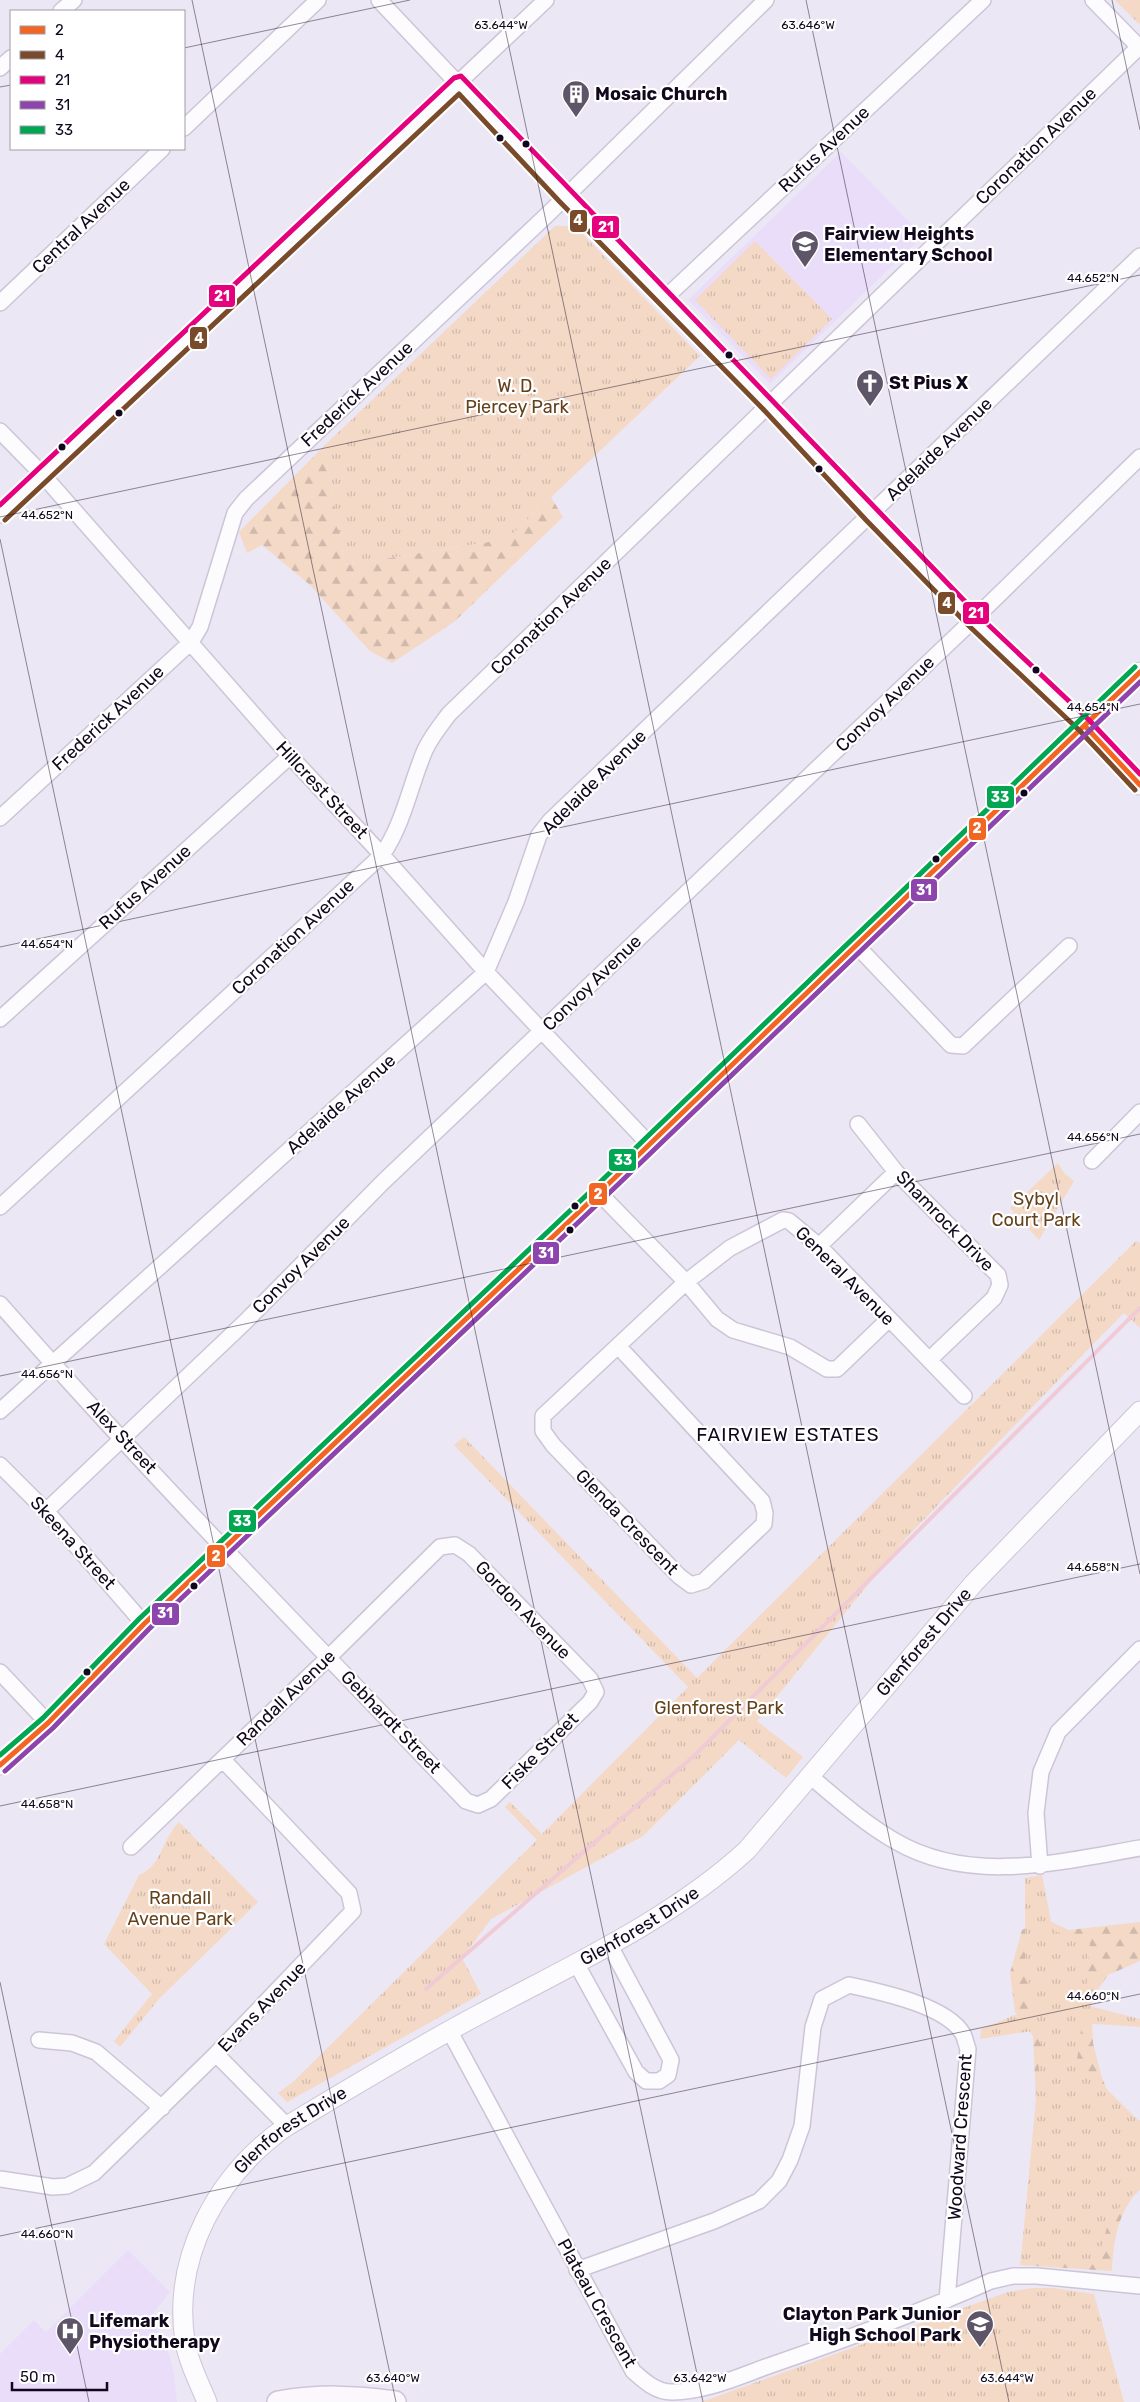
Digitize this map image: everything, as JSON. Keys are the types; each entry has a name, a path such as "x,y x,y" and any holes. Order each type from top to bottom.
{"main road":[{"path":"278,2402 310,2396 344,2395 395,2402"}],"street":[{"path":"63,10 74,0"},
{"path":"185,127 318,0"},
{"path":"379,0 564,196 768,404 871,515 973,620 1085,726 1140,785"},
{"path":"0,515 546,0"},
{"name":"Frederick Avenue","path":"0,818 191,642 200,627 235,513 246,499 548,214 564,196 766,0"},
{"name":"Rufus Avenue","path":"665,298 983,0"},
{"path":"1092,0 1139,48"},
{"name":"Coronation Avenue","path":"0,1207 382,855 396,831 426,749 449,714 768,404 1139,48"},
{"path":"0,68 10,59"},
{"name":"Central Avenue","path":"0,303 161,150"},
{"name":"Adelaide Avenue","path":"0,1411 308,1135 486,972 516,902 539,835 550,821 1140,256"},
{"name":"Hillcrest Street","path":"0,431 42,474 290,756 382,855 486,972 649,1144"},
{"name":"Convoy Avenue","path":"46,1511 245,1322 384,1182 973,620 1140,457"},
{"path":"0,1765 48,1723 144,1624 599,1193 1140,672"},
{"name":"Rufus Avenue","path":"0,1019 290,756"},
{"path":"857,946 951,1045 963,1046 1069,946"},
{"path":"1092,1161 1140,1112"},
{"name":"Shamrock Drive","path":"858,1124 896,1172 998,1275 1000,1285 994,1298 929,1360"},
{"path":"819,1246 896,1172"},
{"path":"599,1193 686,1282 717,1319 733,1330 790,1347 827,1370 837,1369 889,1319"},
{"name":"General Avenue","path":"686,1282 730,1248 783,1220 789,1221 819,1246 964,1396"},
{"name":"Glenda Crescent","path":"618,1346 762,1501 766,1513 764,1524 704,1581 691,1585 679,1576 553,1445 543,1431 543,1416 686,1282"},
{"name":"Alex Street","path":"0,1304 52,1363 225,1547"},
{"name":"Glenforest Drive","path":"207,2402 189,2357 185,2341 183,2293 199,2232 218,2195 236,2171 264,2142 286,2126 450,2030 576,1963 676,1906 717,1878 747,1850 974,1584 1140,1411"},
{"name":"Skeena Street","path":"0,1465 46,1511 144,1624"},
{"name":"Gordon Avenue","path":"440,1547 455,1545 469,1554 590,1679 596,1692"},
{"name":"Gebhardt Street","path":"225,1547 466,1801 478,1805"},
{"name":"Randall Avenue","path":"131,1847 223,1760 440,1547"},
{"path":"1040,1866 1036,1813 1041,1772 1058,1732 1140,1649"},
{"path":"0,1672 48,1723"},
{"name":"Fiske Street","path":"478,1805 491,1800 590,1702 596,1692"},
{"name":"Evans Avenue","path":"0,2179 53,2187 67,2186 81,2181 110,2160 216,2054 353,1911 349,1893 223,1760"},
{"path":"810,1776 868,1823 895,1841 929,1857 983,1866 1040,1866 1140,1848"},
{"path":"576,1963 636,2072 646,2081 659,2081 668,2074 670,2060 609,1944"},
{"name":"Woodward Crescent","path":"577,2270 723,2217 759,2201 778,2181 790,2160 802,2126 813,2027 822,1999 849,1985 897,1996 939,2012 963,2033 968,2048 947,2300"},
{"name":"Plateau Crescent","path":"450,2030 577,2270 633,2371 648,2385 670,2392 698,2389 844,2340 991,2281 1013,2276 1140,2286"},
{"path":"39,2040 72,2042 96,2052 162,2108"},
{"path":"216,2054 286,2126"}],"shaded area":[{"name":"Fairview Heights Elementary School","path":"841,152 923,236 770,384 688,300"},
{"path":"128,2250 170,2292 147,2321 164,2336 174,2374 177,2402 0,2402 0,2354 34,2320 46,2332"}],"green space":[{"path":"1115,0 1140,0 1140,23 1139,24"},
{"name":"W. D. Piercey Park","path":"555,226 575,226 700,356 507,539 345,565 324,446"},
{"path":"755,241 832,319 771,379 695,300"},
{"path":"324,446 345,565 507,539 551,497 563,517 454,622 392,663 370,651 310,585 262,545 247,553 239,532"},
{"name":"Sybyl Court Park","path":"1058,1163 1064,1173 1074,1181 1039,1240 1010,1208"},
{"name":"Glenforest Park","path":"1136,1241 1140,1243 1140,1328 1124,1313 1100,1337 906,1538 757,1721 803,1757 786,1778 739,1740 643,1836 491,1919 462,1958 481,1994 287,2102 278,2093 293,2082 537,1840 505,1807 510,1802 542,1834 688,1687 454,1445 464,1437 697,1678"},
{"name":"Randall Avenue Park","path":"179,1822 258,1902 159,1999 120,2047 114,2041 152,1994 104,1944 139,1875 153,1865 173,1829"},
{"path":"1042,1875 1053,1931 1090,1940 1085,2005 1140,2019 1140,2027 1082,2023 1077,2060 1140,2122 1140,2186 1110,2217 1096,2265 1036,2257 1021,2259 1041,2044 1038,2030 980,2039 981,2029 1034,2007 1025,1960 1025,1878"},
{"path":"1045,1919 1069,1930 1140,1922 1140,1961 1108,1975 1091,1999 1093,2043 1101,2075 1119,2120 1140,2120 1140,2190 1126,2207 1118,2228 1112,2271 1020,2265 1037,2122 1033,2036 1015,2012 1010,1973 1022,1930"},
{"name":"Clayton Park Junior High School Park","path":"1032,2288 1053,2288 1094,2294 1124,2402 701,2402 1008,2292"}],"waterway":[{"path":"426,1989 695,1755 1140,1308"}],"transit line":[{"name":"21","path":"0,505 454,78 461,76 978,615 1090,721 1140,774"},
{"name":"4","path":"5,520 459,94 559,201 763,409 866,520 968,625 1080,731 1135,790"},
{"name":"33","path":"0,1755 43,1718 139,1619 594,1188 1135,667"},
{"name":"2","path":"0,1765 48,1723 144,1624 599,1193 1140,672"},
{"name":"31","path":"5,1771 53,1728 149,1629 604,1198 1140,682"},
{"name":"2","path":"1085,726 1140,785"}],"place":[{"name":"Mosaic Church","path":"576,118"},
{"name":"Fairview Heights Elementary School","path":"805,268"},
{"name":"St Pius X","path":"870,407"},
{"name":"Clayton Park Junior High School Park","path":"980,2348"},
{"name":"Lifemark Physiotherapy","path":"70,2355"}],"district":[{"name":"FAIRVIEW ESTATES","path":"788,1434"}]}
